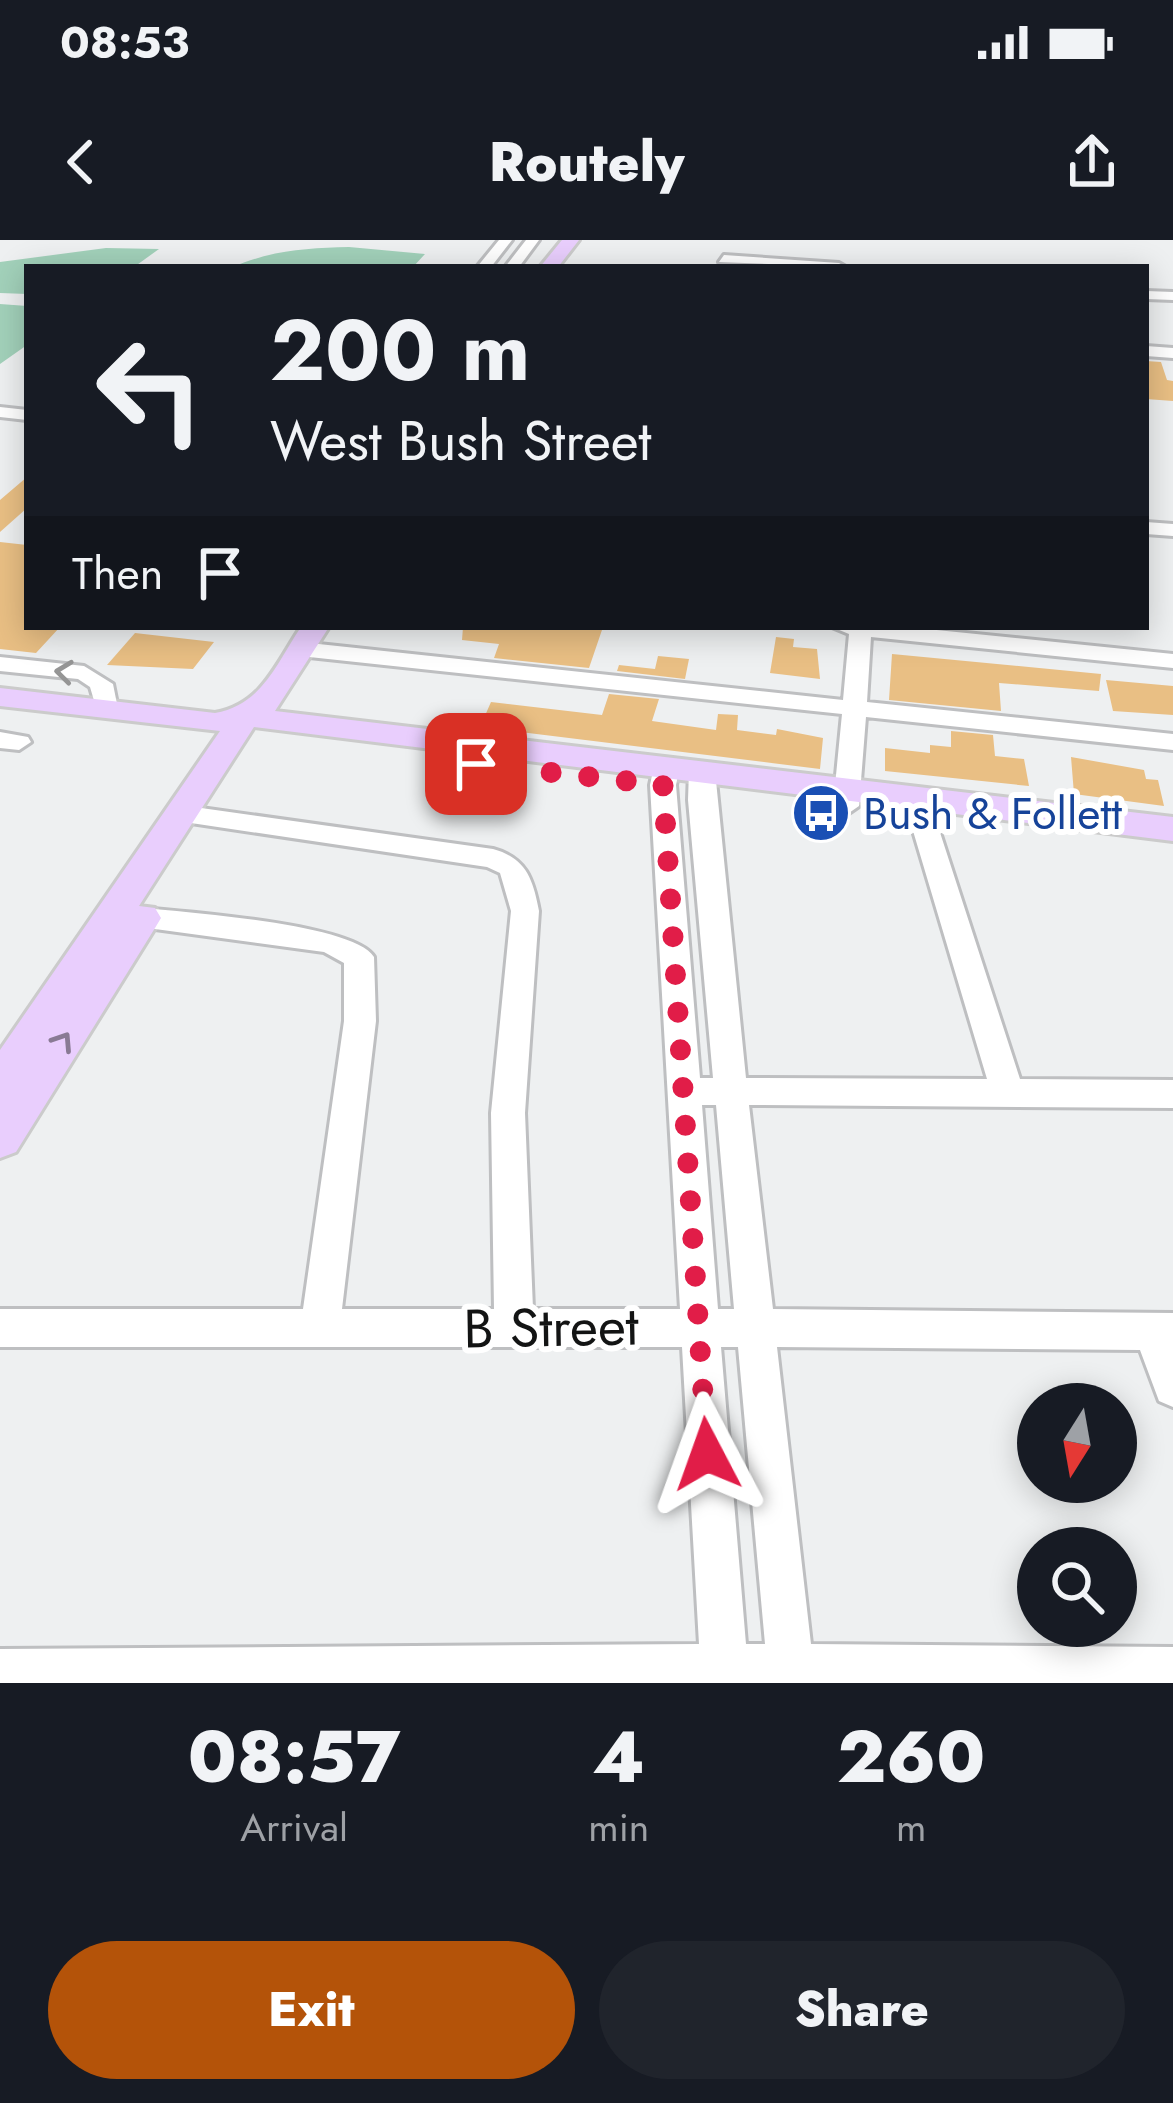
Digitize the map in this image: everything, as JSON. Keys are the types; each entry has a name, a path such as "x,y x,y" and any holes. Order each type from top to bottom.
{"main road":[{"path":"551,264 571,240"},
{"path":"0,1139 126,917 245,723 308,638"},
{"path":"0,697 1172,835"},
{"path":"846,797 921,814 1172,835"},
{"path":"0,1084 126,917"}],"street":[{"path":"486,264 506,240"},
{"path":"514,264 533,240"},
{"path":"725,257 806,264"},
{"path":"846,797 855,630"},
{"path":"874,630 1173,661"},
{"path":"308,638 853,708 1173,742"},
{"path":"0,664 84,673 100,684 106,709"},
{"path":"665,776 697,1325 725,1676"},
{"path":"701,780 791,1675"},
{"path":"921,814 1008,1094"},
{"path":"192,815 494,858 510,866 520,882 525,911 508,1113 514,1329"},
{"path":"126,917 330,942 358,957 359,1021 320,1328"},
{"path":"682,1091 1173,1094"},
{"name":"B Street","path":"0,1328 514,1329 755,1324 1163,1331"},
{"path":"1163,1331 1173,1387"},
{"path":"0,1673 725,1676 1173,1672"}],"green space":[{"path":"349,247 425,254 416,264 242,264 290,251"},
{"path":"106,248 159,249 138,264 24,264 24,294 0,293 0,262"},
{"path":"0,304 24,306 24,347 0,364"}],"building":[{"path":"1149,361 1161,362 1167,380 1173,381 1173,401 1149,399"},
{"path":"24,480 24,511 0,532 0,500"},
{"path":"0,542 24,545 24,630 57,630 36,653 0,649"},
{"path":"463,630 602,630 589,668 494,658 499,644 462,640"},
{"path":"135,633 214,642 193,669 107,665"},
{"path":"776,637 794,639 793,647 817,649 820,679 770,673"},
{"path":"892,654 1101,674 1099,691 999,683 1001,711 889,700"},
{"path":"658,656 689,659 685,679 617,671 619,665 655,669"},
{"path":"1106,680 1173,686 1173,715 1113,711"},
{"path":"609,694 659,699 652,721 716,730 718,714 738,715 737,730 776,735 777,729 823,738 820,769 480,727 491,702 602,715"},
{"path":"951,731 993,735 995,756 1024,759 1029,786 885,771 885,748 930,753 930,745 951,747"},
{"path":"1071,757 1144,770 1146,779 1158,780 1164,806 1074,794"}],"place":[{"name":"Bush & Follett","path":"821,813"}],"route":[{"path":"476,764 663,785 707,1454"}]}
